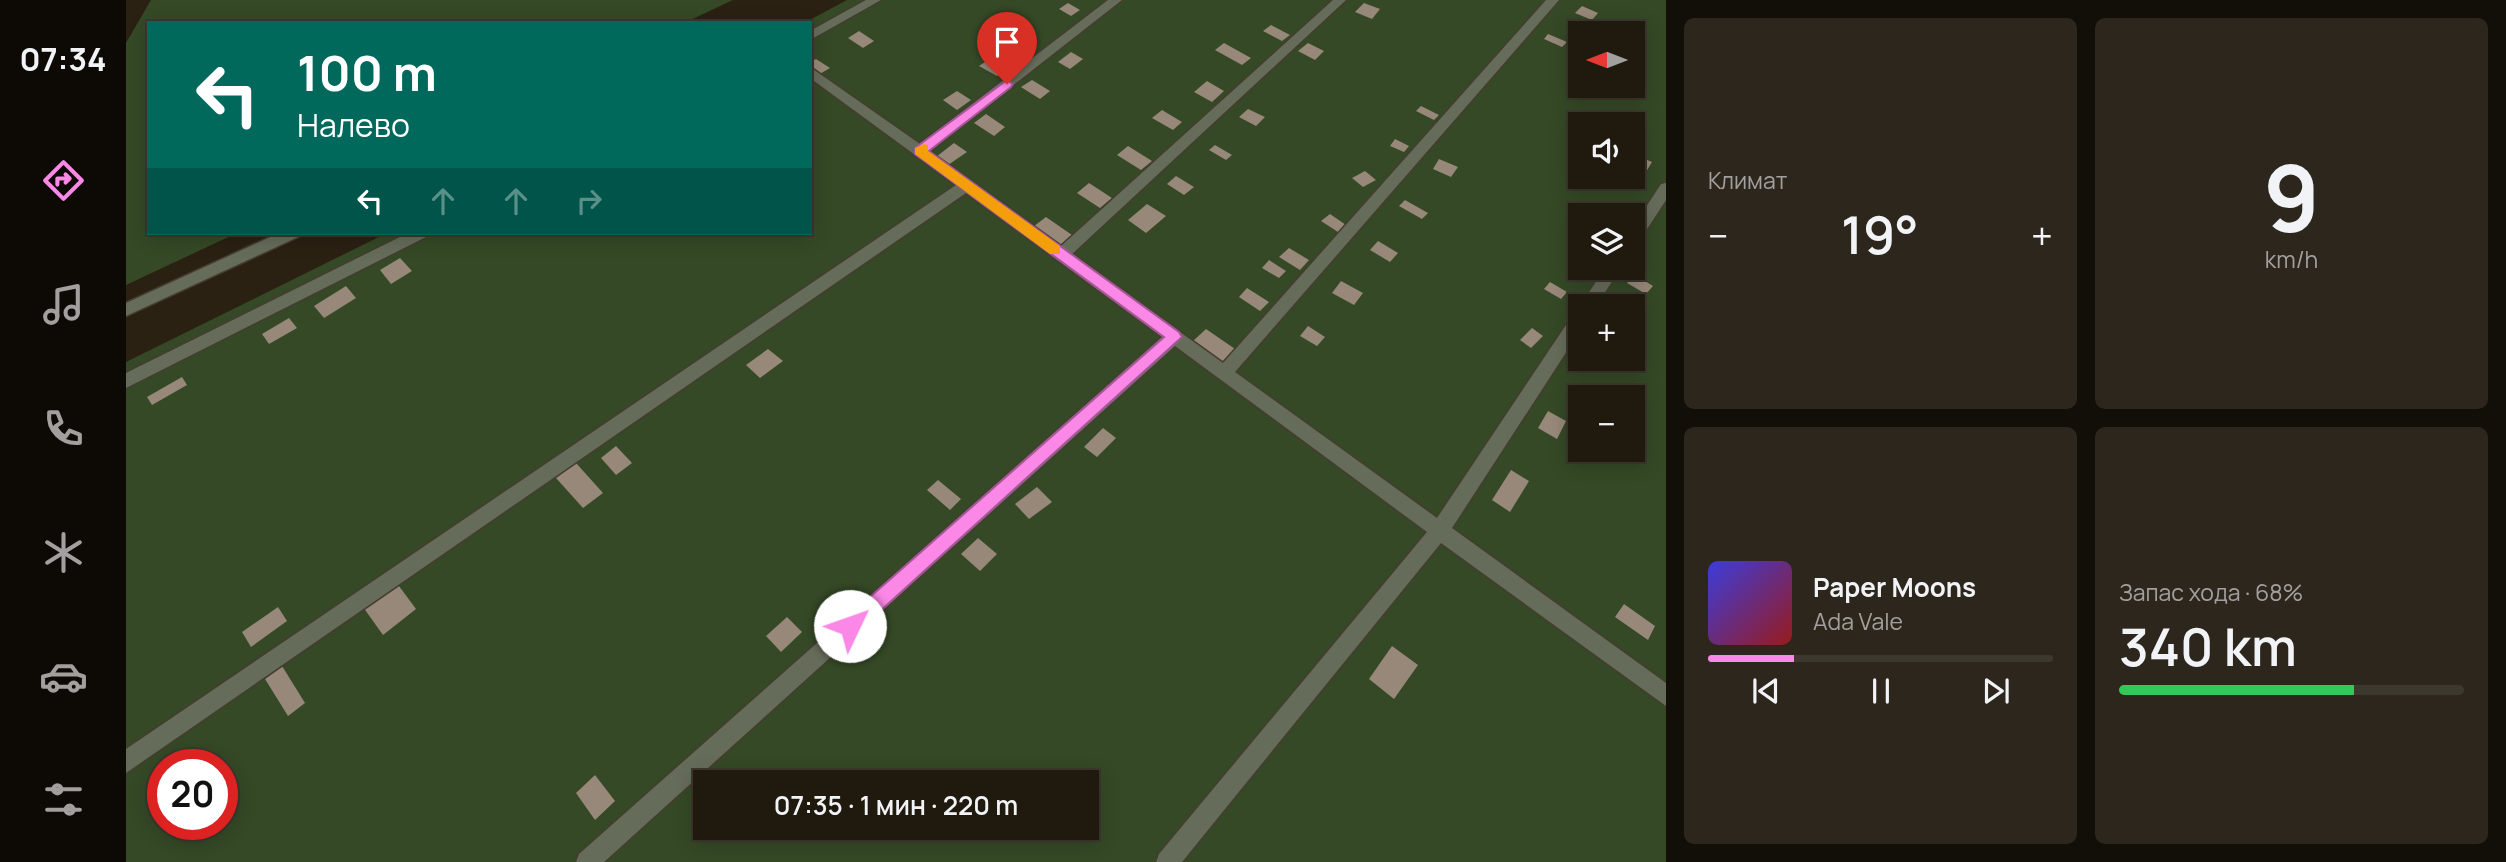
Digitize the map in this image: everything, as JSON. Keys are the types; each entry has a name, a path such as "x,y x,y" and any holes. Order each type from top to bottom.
{"lane":[{"path":"812,35 875,0"},
{"path":"920,151 1116,0"},
{"path":"1062,255 1340,0"},
{"path":"1224,373 1553,0"},
{"path":"812,72 1666,695"},
{"path":"126,762 967,186"},
{"path":"1645,220 1666,188"},
{"path":"126,310 289,235"},
{"path":"126,381 417,235"},
{"path":"1167,862 1440,530 1568,336"},
{"path":"587,862 1174,337"}],"green space":[{"path":"151,0 733,0 688,21 147,21 147,235 233,235 126,285 126,43"},
{"path":"847,0 1666,0 1666,862 126,862 126,362 383,235 812,235 812,21 808,21"}],"building":[{"path":"1068,3 1080,10 1071,16 1059,9"},
{"path":"1364,3 1380,9 1372,19 1355,12"},
{"path":"1582,6 1598,13 1592,20 1575,13"},
{"path":"1271,25 1290,35 1282,41 1263,31"},
{"path":"859,31 874,41 863,48 848,38"},
{"path":"1548,34 1567,42 1562,47 1544,39"},
{"path":"1224,43 1251,58 1242,65 1215,50"},
{"path":"1308,43 1324,51 1315,60 1298,51"},
{"path":"1071,52 1083,59 1070,69 1058,62"},
{"path":"816,59 830,68 818,75 812,71 812,61"},
{"path":"988,60 1006,70 997,76 979,66"},
{"path":"1032,80 1050,91 1040,99 1021,87"},
{"path":"1207,81 1224,91 1212,102 1194,92"},
{"path":"957,91 971,100 957,110 943,100"},
{"path":"1421,106 1439,115 1434,120 1416,111"},
{"path":"1248,109 1265,117 1256,126 1239,117"},
{"path":"1162,110 1182,122 1173,130 1152,118"},
{"path":"986,114 1005,127 994,136 974,123"},
{"path":"1395,139 1409,146 1404,152 1390,146"},
{"path":"954,143 967,152 948,165 936,157"},
{"path":"1215,145 1232,155 1226,160 1209,150"},
{"path":"1128,146 1152,161 1141,170 1117,155"},
{"path":"1439,159 1458,167 1451,177 1433,169"},
{"path":"1645,159 1652,162 1645,172"},
{"path":"1365,171 1376,180 1363,187 1352,178"},
{"path":"1176,176 1194,187 1184,195 1167,184"},
{"path":"1089,183 1112,198 1100,208 1077,193"},
{"path":"1405,200 1428,213 1422,219 1399,206"},
{"path":"1147,204 1166,216 1146,233 1128,220"},
{"path":"1330,214 1346,225 1338,232 1321,221"},
{"path":"1046,217 1072,235 1056,249 1029,230"},
{"path":"1378,241 1398,253 1390,262 1370,250"},
{"path":"1289,248 1309,260 1300,270 1279,257"},
{"path":"400,258 412,271 391,284 380,270"},
{"path":"1269,260 1286,271 1279,278 1262,268"},
{"path":"1630,280 1643,280 1653,286 1646,294 1627,283"},
{"path":"1341,281 1363,293 1354,305 1332,293"},
{"path":"1550,282 1567,292 1561,299 1544,289"},
{"path":"346,286 356,298 324,318 314,306"},
{"path":"1247,288 1269,302 1260,311 1239,297"},
{"path":"289,318 297,328 269,344 262,334"},
{"path":"1308,326 1325,337 1317,346 1300,336"},
{"path":"1532,328 1543,336 1531,348 1520,340"},
{"path":"1206,329 1238,351 1226,364 1193,341"},
{"path":"768,349 783,361 760,378 746,365"},
{"path":"182,377 187,385 152,405 147,397"},
{"path":"1548,411 1566,421 1557,439 1538,428"},
{"path":"1103,428 1116,438 1097,457 1084,447"},
{"path":"616,446 632,463 616,475 601,458"},
{"path":"576,463 603,493 583,508 556,478"},
{"path":"1511,470 1529,481 1510,512 1492,500"},
{"path":"938,480 961,499 950,510 927,490"},
{"path":"1037,487 1052,502 1029,519 1015,504"},
{"path":"978,538 997,554 980,571 961,554"},
{"path":"396,582 416,609 383,635 363,607"},
{"path":"1624,604 1655,626 1648,640 1615,617"},
{"path":"278,607 287,621 251,647 242,632"},
{"path":"787,617 802,632 781,652 766,636"},
{"path":"1392,646 1418,665 1394,699 1369,679"},
{"path":"282,666 305,703 288,716 265,679"},
{"path":"595,775 615,801 595,820 576,793"}],"slow traffic":[{"path":"924,148 920,151 1055,250"}],"route":[{"path":"850,626 1174,337 920,151 1007,84"}]}
